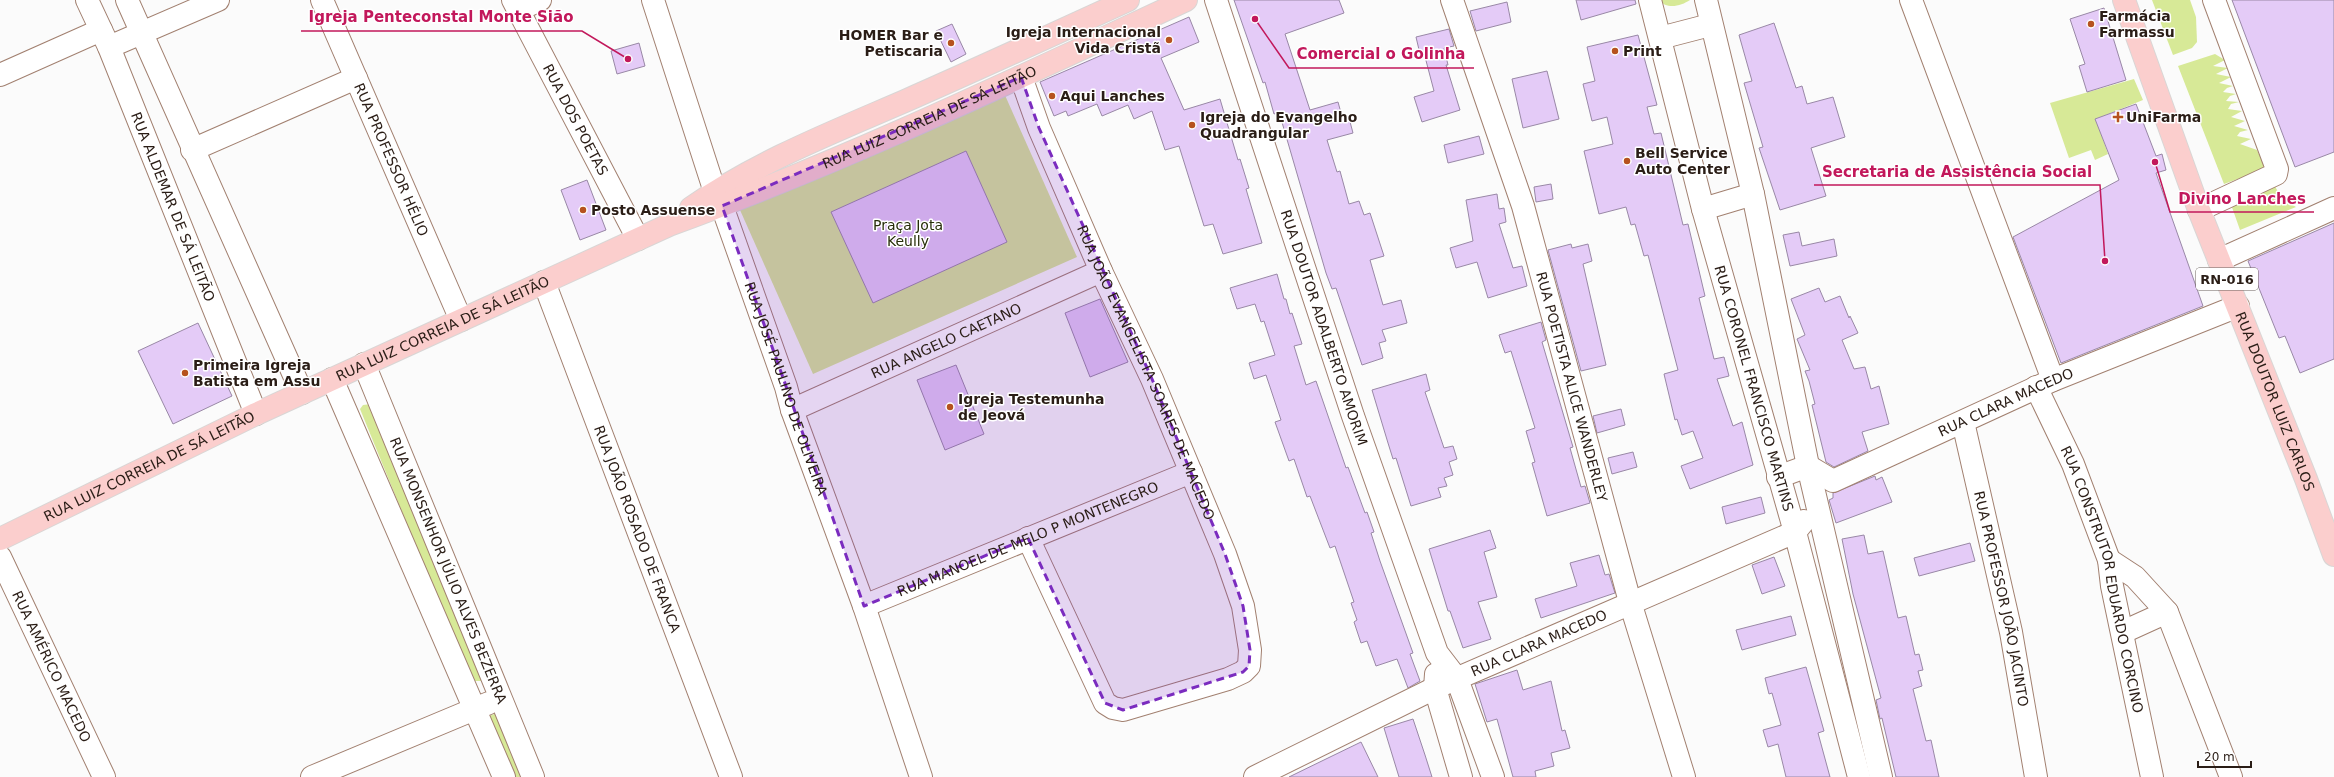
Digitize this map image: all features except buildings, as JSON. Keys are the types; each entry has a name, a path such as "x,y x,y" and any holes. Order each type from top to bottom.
{"main road":[{"name":"RUA LUIZ CORREIA DE SÁ LEITÃO","path":"718,199 786,153 986,65 1128,0"},
{"name":"RUA LUIZ CORREIA DE SÁ LEITÃO","path":"0,539 256,414 669,225 718,199 1021,77 1186,0"},
{"name":"RUA DOUTOR LUIZ CARLOS","path":"2124,0 2199,210 2306,479 2334,556"}],"street":[{"name":"RUA ALDEMAR DE SÁ LEITÃO","path":"87,0 105,39 256,414"},
{"path":"127,0 143,33 192,150 302,393"},
{"path":"0,75 105,39 143,33 218,0"},
{"name":"RUA PROFESSOR HÉLIO","path":"322,0 461,320"},
{"path":"516,5 540,0"},
{"name":"RUA JOSÉ PAULINO DE OLIVEIRA","path":"653,0 718,199 786,387 792,410 864,606 921,777"},
{"name":"RUA DOUTOR ADALBERTO AMORIM","path":"1216,0 1353,416 1437,653 1457,679 1493,777"},
{"name":"RUA POETISTA ALICE WANDERLEY","path":"1452,0 1524,206 1630,602 1684,777"},
{"name":"RUA CORONEL FRANCISCO MARTINS","path":"1650,0 1703,209 1778,477 1795,532 1859,777"},
{"name":"RUA CORONEL FRANCISCO MARTINS","path":"1706,0 1710,25 1753,194 1808,466 1880,777"},
{"name":"RUA CONSTRUTOR EDUARDO CORCINO","path":"1911,0 2044,384 2109,560 2112,586 2123,632 2152,777"},
{"path":"2199,210 2276,174 2277,169 2214,0"},
{"name":"RUA DOS POETAS","path":"516,5 638,239"},
{"path":"1660,38 1710,25"},
{"name":"RUA JOÃO EVANGELISTA SOARES DE MACEDO","path":"1021,77 1039,128 1101,271 1152,379 1225,554 1243,606 1250,654 1249,666 1243,672 1228,679 1123,710 1113,708 1105,703 1028,538"},
{"path":"192,150 356,78"},
{"path":"1703,209 1753,194"},
{"path":"2219,260 2334,208"},
{"name":"RUA ANGELO CAETANO","path":"792,410 1101,271"},
{"name":"RUA JOÃO ROSADO DE FRANCA","path":"544,282 730,777"},
{"name":"RUA CLARA MACEDO","path":"1808,466 1833,481 2044,384 2238,306"},
{"name":"RUA MONSENHOR JÚLIO ALVES BEZERRA","path":"364,364 533,777"},
{"name":"RUA MONSENHOR JÚLIO ALVES BEZERRA","path":"332,379 476,707 504,777"},
{"name":"RUA PROFESSOR JOÃO JACINTO","path":"1963,422 2012,632 2036,777"},
{"path":"1778,477 1808,466"},
{"name":"RUA MANOEL DE MELO P MONTENEGRO","path":"864,606 1191,472"},
{"name":"RUA CLARA MACEDO","path":"1255,777 1281,772 1435,688 1630,602 1795,532 1817,504"},
{"name":"RUA AMÉRICO MACEDO","path":"0,557 104,777"},
{"path":"2109,560 2135,577 2167,612 2231,777"},
{"path":"2123,632 2167,612"},
{"name":"RUA DOUTOR ADALBERTO AMORIM","path":"1437,653 1435,688 1461,777"},
{"path":"317,776 476,707 501,699"}],"highlighted area":[{"path":"1021,77 1039,128 1152,379 1225,554 1243,606 1250,650 1249,666 1243,672 1123,710 1105,703 1028,538 864,606 722,206"}],"green space":[{"path":"1659,0 1690,0 1682,4 1670,6"},
{"path":"2152,0 2190,0 2196,17 2197,42 2192,48 2173,55"},
{"path":"2215,54 2225,60 2213,66 2228,68 2216,74 2231,77 2219,83 2233,86 2227,88 2223,92 2236,94 2230,96 2226,101 2239,102 2231,104 2228,109 2242,111 2231,117 2245,121 2234,126 2248,130 2240,132 2237,136 2251,139 2240,144 2257,150 2265,167 2257,172 2224,184 2178,66"},
{"path":"2134,79 2143,100 2096,119 2108,154 2095,160 2091,150 2069,158 2050,103"},
{"name":"Praça Jota Keully","path":"1004,93 1077,257 813,374 740,210"},
{"path":"2275,186 2281,198 2296,207 2240,230 2228,196"},
{"path":"372,404 484,678 481,681 471,681 360,409 363,405"},
{"path":"497,713 525,777 512,777 489,716"}],"place":[{"name":"Comercial o Golinha","path":"1255,19"},
{"name":"Farmácia Farmassu","path":"2091,24"},
{"name":"Igreja Internacional Vida Cristã","path":"1169,40"},
{"name":"HOMER Bar e Petiscaria","path":"951,43"},
{"name":"Print","path":"1615,51"},
{"name":"Igreja Penteconstal Monte Sião","path":"628,59"},
{"name":"Aqui Lanches","path":"1052,96"},
{"name":"UniFarma","path":"2118,117"},
{"name":"Igreja do Evangelho Quadrangular","path":"1192,125"},
{"name":"Bell Service Auto Center","path":"1627,161"},
{"name":"Divino Lanches","path":"2155,162"},
{"name":"Posto Assuense","path":"583,210"},
{"name":"Secretaria de Assistência Social","path":"2105,261"},
{"name":"Primeira Igreja Batista em Assu","path":"185,373"},
{"name":"Igreja Testemunha de Jeová","path":"950,407"}]}
